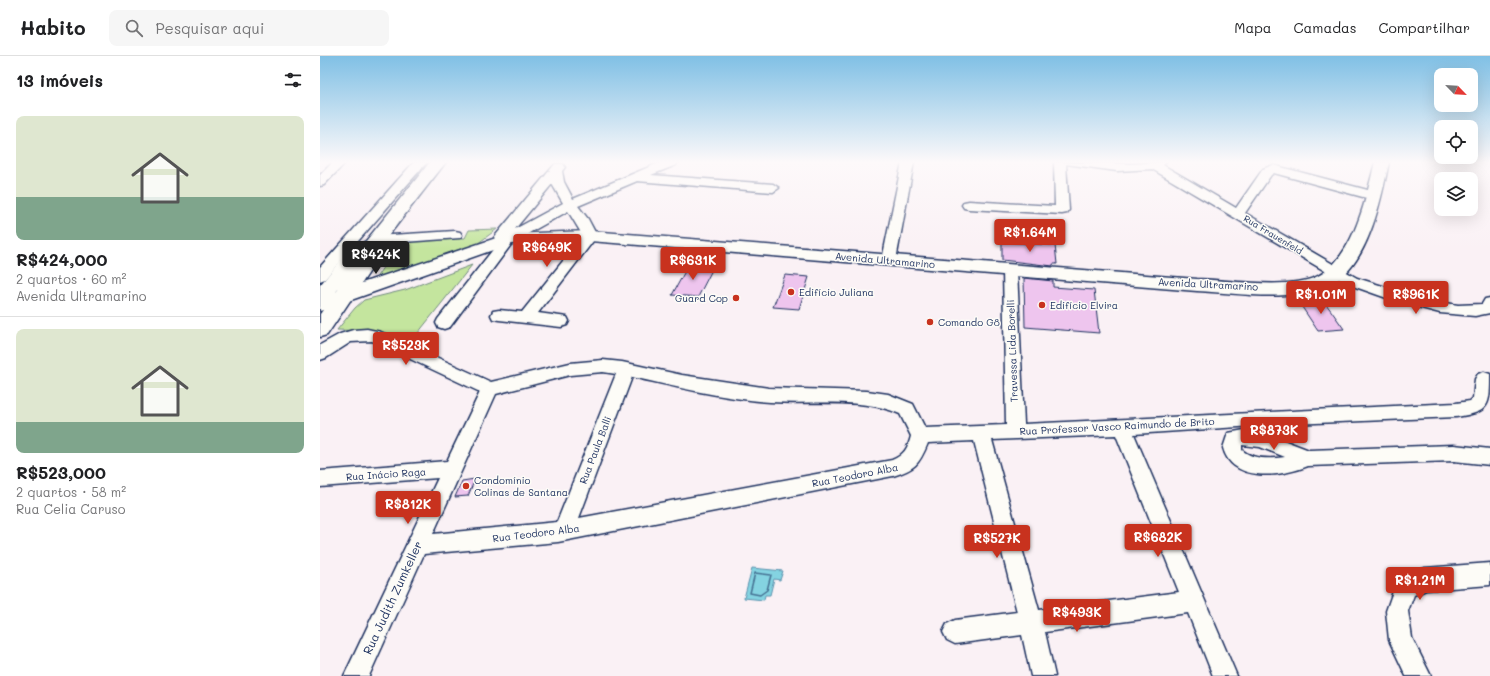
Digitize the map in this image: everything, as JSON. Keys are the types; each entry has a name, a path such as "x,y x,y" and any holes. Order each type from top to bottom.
{"main road":[{"path":"320,298 357,253 373,242 414,191"},
{"path":"320,330 373,252 373,242"}],"street":[{"path":"320,276 395,191"},
{"path":"444,323 541,191"},
{"path":"527,317 590,236 584,223 569,205 561,191"},
{"path":"503,241 569,205 600,191"},
{"path":"889,260 902,191"},
{"path":"968,205 1062,210 1061,191"},
{"name":"Rua Frauenfeld","path":"1200,191 1352,281 1383,292 1463,311 1480,311 1488,308 1490,303"},
{"path":"1238,214 1254,191"},
{"path":"1356,191 1374,196"},
{"name":"Avenida Ultramarino","path":"320,304 503,241 590,236 1010,270 1247,287 1292,288 1324,280 1335,272 1346,260 1359,238 1375,191"},
{"path":"373,242 455,235"},
{"name":"Travessa Lida Borelli","path":"1010,270 1015,432"},
{"path":"499,315 562,321"},
{"path":"320,354 342,339 357,334 366,334 375,336 490,389 524,382 554,372 589,366 626,369 682,382 769,395 867,398 888,401 907,409 920,436"},
{"name":"Rua Paula Balli","path":"564,531 626,369"},
{"name":"Rua Professor Vasco Raimundo de Brito","path":"920,436 1470,409 1480,404 1484,398 1484,379"},
{"name":"Rua Judith Zumkeller","path":"356,676 490,389"},
{"path":"1122,427 1225,676"},
{"path":"981,434 1031,621 1043,676"},
{"name":"Rua Teodoro Alba","path":"417,545 564,531 899,467 912,457 920,436"},
{"path":"1308,458 1454,453 1490,457"},
{"name":"Rua Inácio Raga","path":"320,479 452,469"},
{"path":"1419,676 1401,640 1397,611 1406,588 1425,579 1490,574"},
{"path":"955,632 1194,601"}],"green space":[{"path":"497,229 477,244 373,282 401,241 465,238 469,230"},
{"path":"472,265 410,343 371,331 337,330 355,308 364,300 405,290"}],"water":[{"path":"752,568 783,571 780,580 774,579 770,595 765,595 764,600 744,598"}],"building":[{"path":"1002,242 1055,245 1057,264 1053,264 1053,266 1002,260"},
{"path":"689,264 714,266 698,297 672,295"},
{"name":"Edifício Juliana","path":"785,275 809,277 799,309 773,307"},
{"path":"1024,278 1053,281 1053,287 1094,290 1099,333 1025,327"},
{"path":"1323,300 1344,329 1318,331 1298,301"},
{"name":"Condomínio Colinas de Santana","path":"475,479 468,496 455,497 462,481"}],"place":[{"name":"Edifício Juliana","path":"791,292"},
{"name":"Guard Cop","path":"736,298"},
{"name":"Edifício Elvira","path":"1042,305"},
{"name":"Comando G8","path":"930,322"},
{"name":"Condomínio Colinas de Santana","path":"466,486"}]}
